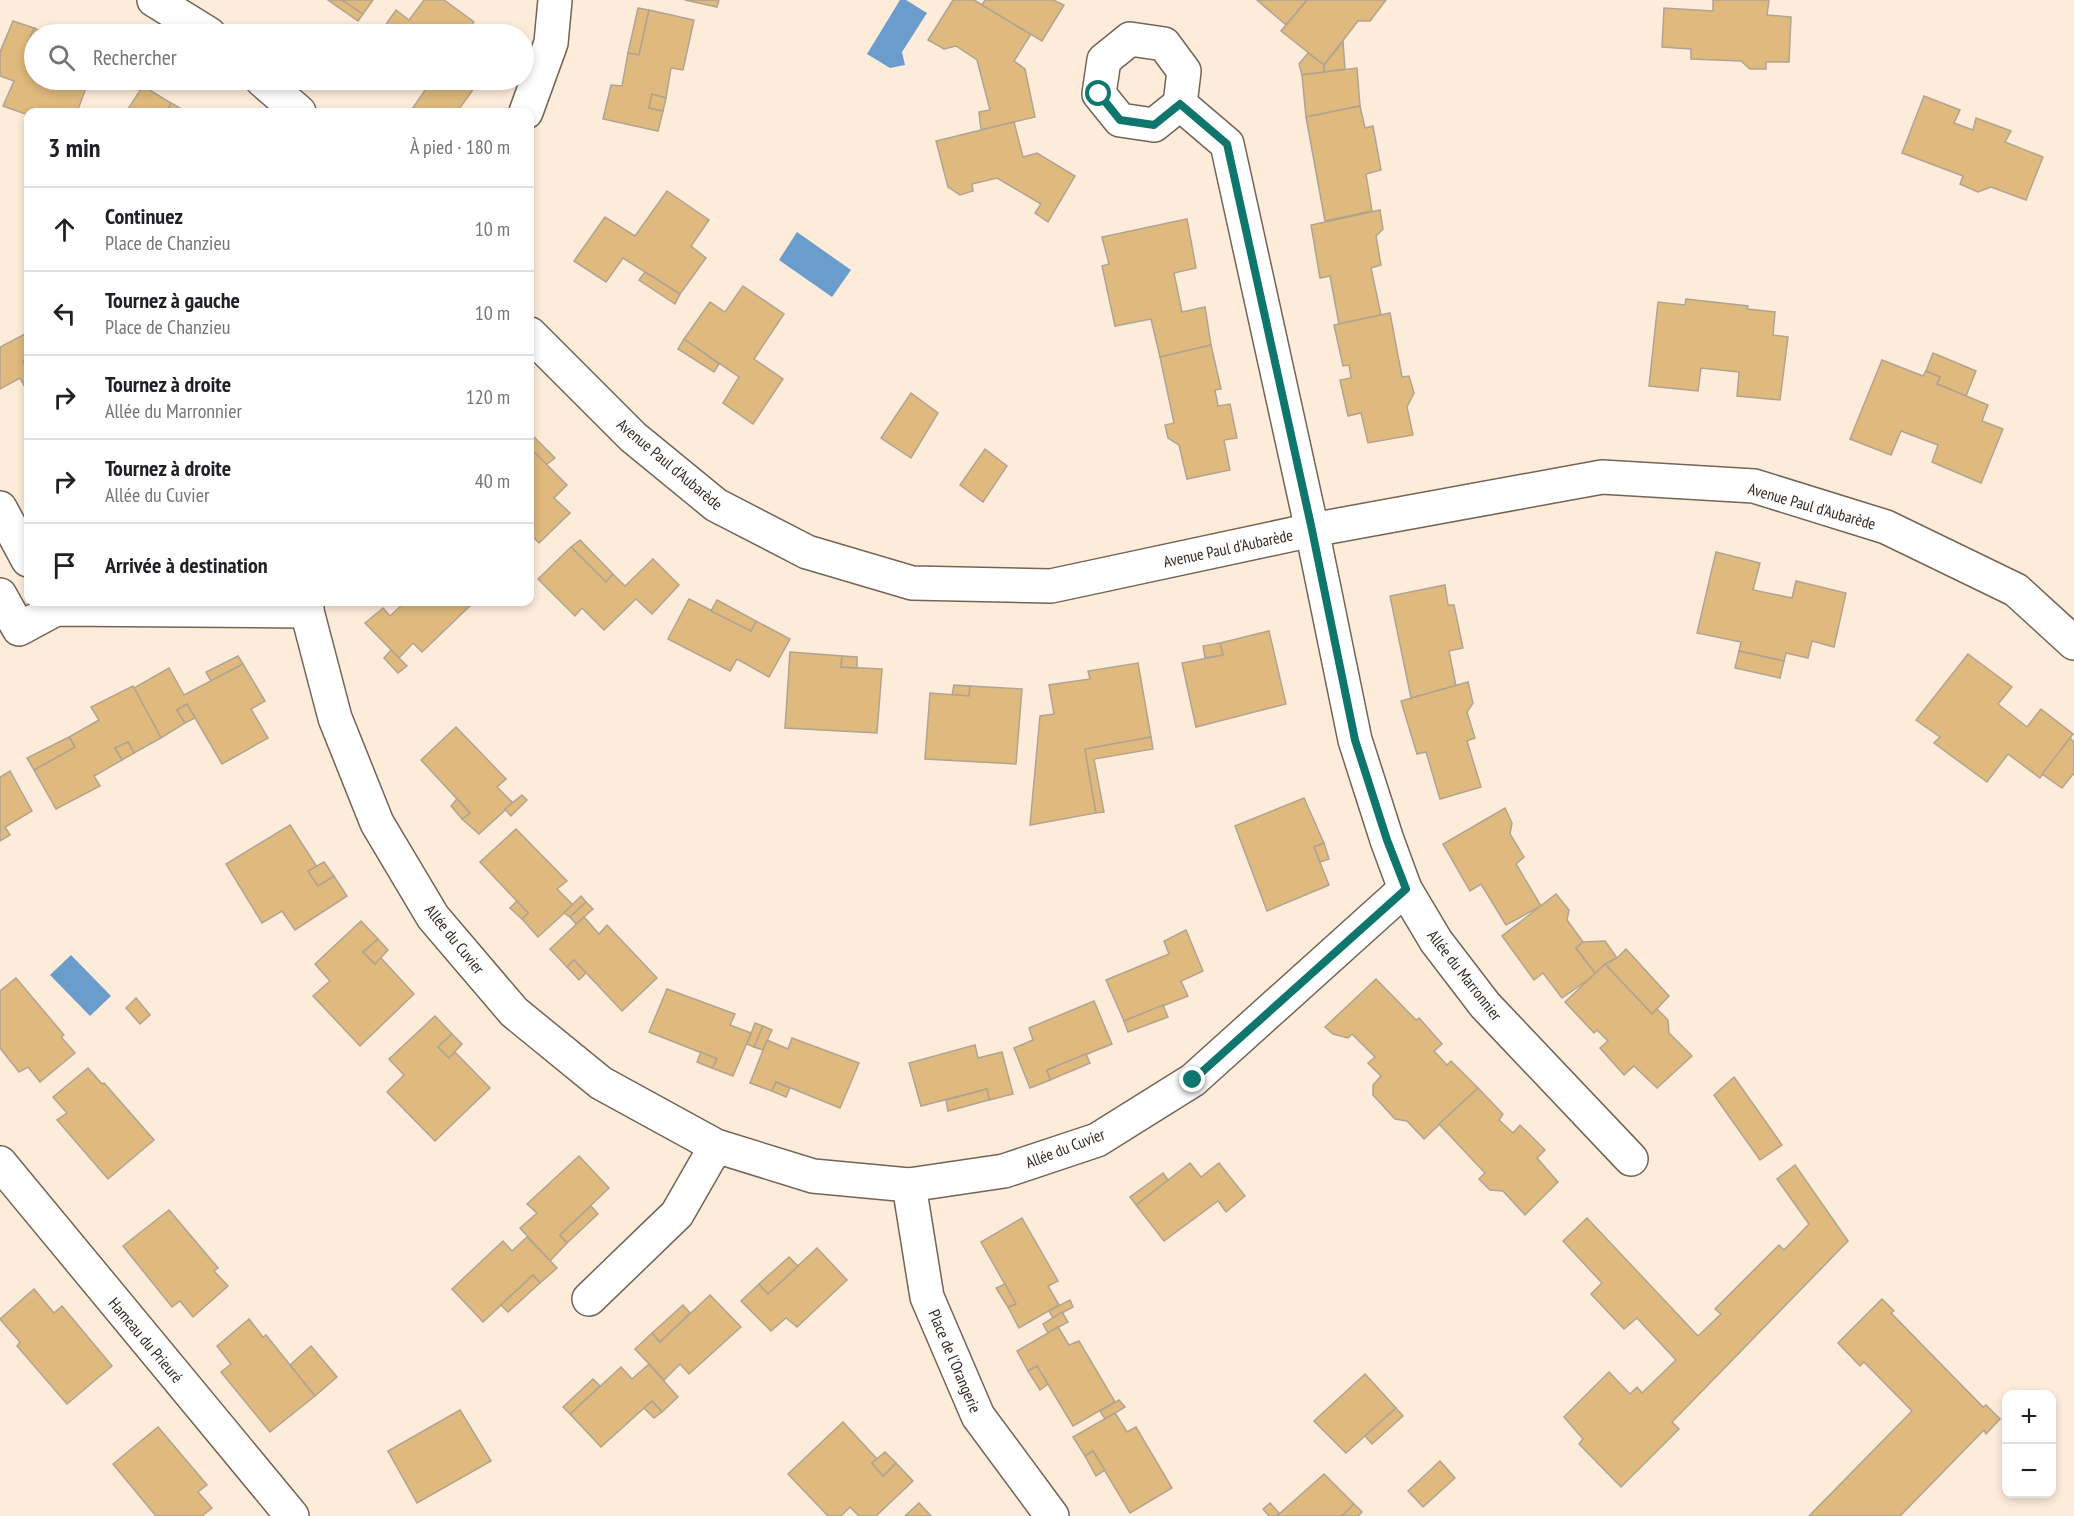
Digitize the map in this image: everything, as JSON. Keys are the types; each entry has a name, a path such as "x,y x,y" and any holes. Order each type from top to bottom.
{"street":[{"path":"154,0 193,24"},
{"path":"534,90 551,43 555,0"},
{"path":"274,90 294,108"},
{"path":"527,108 534,90"},
{"name":"Allée du Marronnier","path":"1180,104 1227,144 1312,530 1355,740 1387,840 1406,889 1436,941 1485,1005 1631,1159"},
{"name":"Avenue Paul d'Aubarède","path":"534,338 633,437 716,506 807,552 912,583 1051,586 1312,530 1602,477 1754,486 1886,527 2016,591 2074,643"},
{"path":"0,508 24,553"},
{"path":"0,595 19,629 53,606"},
{"name":"Allée du Cuvier","path":"307,606 335,717 377,823 433,917 514,1012 601,1083 716,1146 813,1176 909,1185 1004,1171 1097,1140 1193,1080 1406,889"},
{"path":"590,1299 677,1214 716,1146"},
{"name":"Hameau du Prieuré","path":"0,1163 292,1516"},
{"name":"Place de l'Orangerie","path":"909,1185 927,1297 978,1416 1052,1516"}],"water":[{"path":"900,0 906,0 927,13 902,52 905,65 890,68 867,54"},
{"path":"797,232 851,270 832,297 779,260"},
{"path":"71,955 111,996 90,1016 50,975"}],"building":[{"path":"328,0 342,0 363,14 358,21"},
{"path":"342,0 373,0 363,14"},
{"path":"424,0 444,0 474,22 472,24 386,24 396,10 409,20"},
{"path":"685,0 719,0 717,7"},
{"path":"953,0 974,0 1031,34 1014,61 1025,69 1035,117 981,130 979,112 990,110 977,60 956,46 944,49 928,40"},
{"path":"985,0 1053,0 1064,5 1042,41 982,5"},
{"path":"1257,0 1307,0 1286,25"},
{"path":"1307,0 1386,0 1370,21 1358,21 1324,65 1281,31"},
{"path":"1713,0 1769,0 1767,15 1791,17 1789,62 1766,62 1766,69 1750,69 1741,61 1691,59 1691,49 1662,47 1664,8 1713,11"},
{"path":"638,8 649,10 639,55 628,53"},
{"path":"649,10 694,20 683,70 671,68 666,98 652,94 649,108 663,111 658,131 603,119 611,85 622,86 628,53 639,55"},
{"path":"13,21 24,25 24,90 85,90 78,108 24,108 24,114 3,106 14,81 0,76 0,52"},
{"path":"1343,41 1345,69 1324,72 1324,65"},
{"path":"1308,53 1324,65 1324,72 1302,75 1299,64"},
{"path":"1357,68 1360,106 1306,117 1302,75"},
{"path":"140,90 150,90 171,103 169,108 129,108"},
{"path":"425,90 473,90 460,108 413,108"},
{"path":"652,94 666,98 663,111 649,108"},
{"path":"1924,96 1960,110 1954,123 1973,130 1976,118 2011,131 2005,142 2043,157 2026,200 1991,187 1978,192 1960,184 1963,176 1902,153"},
{"path":"171,103 180,108 169,108"},
{"path":"1360,106 1365,128 1373,126 1381,170 1366,174 1372,211 1325,221 1306,117"},
{"path":"1014,122 1023,157 1037,153 1075,176 1048,222 1035,213 1041,204 997,178 972,184 973,191 960,195 948,187 936,141"},
{"path":"667,191 709,220 691,246 706,258 680,294 623,258 606,282 574,261 605,217 635,236"},
{"path":"1380,210 1383,229 1376,236 1381,265 1371,268 1381,315 1339,324 1330,276 1320,278 1311,225"},
{"path":"1187,219 1196,268 1174,273 1182,312 1205,307 1211,345 1160,357 1151,319 1115,326 1102,266 1109,264 1102,237"},
{"path":"645,272 680,294 675,304 639,280"},
{"path":"743,286 784,314 754,359 783,379 753,424 723,403 739,377 684,339 710,302 725,312"},
{"path":"1686,299 1748,306 1747,309 1775,312 1773,335 1788,337 1780,400 1737,396 1739,372 1701,368 1698,391 1649,386 1658,302 1685,305"},
{"path":"1390,313 1402,377 1409,376 1414,393 1407,407 1413,435 1368,443 1361,413 1348,416 1340,380 1351,378 1349,365 1343,366 1334,325"},
{"path":"24,335 24,386 20,378 0,389 0,347"},
{"path":"684,339 719,364 714,372 678,349"},
{"path":"1211,345 1221,389 1215,390 1218,406 1230,404 1237,438 1224,440 1230,470 1187,479 1179,445 1168,438 1165,425 1174,423 1160,357"},
{"path":"1933,353 1976,371 1966,396 1937,384 1940,377 1926,371"},
{"path":"1882,360 1923,376 1926,371 1940,377 1937,384 1988,405 1982,421 2003,429 1981,483 1932,462 1938,445 1901,431 1891,455 1850,439"},
{"path":"911,393 938,413 911,458 881,438"},
{"path":"534,437 555,458 546,465 534,452"},
{"path":"985,449 1007,466 983,502 960,485"},
{"path":"534,452 567,485 554,498 570,513 539,543 534,538"},
{"path":"580,540 613,574 606,582 571,547"},
{"path":"571,547 606,582 613,574 625,586 653,559 679,585 652,614 636,599 604,630 582,608 575,616 538,579"},
{"path":"1716,552 1760,563 1753,590 1792,598 1796,581 1846,593 1834,647 1812,641 1808,658 1786,653 1784,661 1739,651 1741,642 1697,633"},
{"path":"1445,585 1448,605 1454,605 1463,648 1449,651 1456,686 1411,698 1390,596"},
{"path":"689,599 751,631 756,621 790,639 769,677 737,659 730,671 668,639"},
{"path":"717,600 756,621 751,631 711,611"},
{"path":"401,606 470,606 422,652 413,643 399,658 365,623 383,608 390,616"},
{"path":"1269,631 1286,704 1196,727 1182,663 1223,655 1220,643"},
{"path":"1220,643 1223,655 1205,658 1203,646"},
{"path":"391,650 407,666 398,673 384,658"},
{"path":"1739,651 1784,661 1780,678 1735,668"},
{"path":"790,652 842,656 841,667 882,669 877,733 785,728"},
{"path":"1968,654 2012,687 1998,704 2027,727 2041,709 2073,734 2040,778 2008,754 1987,782 1934,743 1940,737 1916,720"},
{"path":"238,656 243,664 211,681 206,672"},
{"path":"842,656 857,657 857,668 841,667"},
{"path":"1138,663 1151,737 1085,749 1096,813 1030,825 1040,716 1054,714 1049,685 1090,679 1088,671"},
{"path":"243,664 265,701 251,709 268,738 222,764 187,704 177,710 185,723 161,738 134,688 169,668 184,695"},
{"path":"1468,682 1473,703 1467,712 1475,738 1467,741 1481,787 1440,799 1426,752 1417,754 1401,701"},
{"path":"954,685 970,686 969,696 952,695"},
{"path":"133,686 161,738 134,753 128,742 115,748 122,760 94,776 100,786 56,809 34,770 75,747 69,737 99,720 91,707"},
{"path":"970,686 1022,689 1016,764 925,759 930,693 969,696"},
{"path":"187,704 195,718 185,723 177,710"},
{"path":"456,727 506,779 497,787 513,803 479,834 462,819 470,813 421,760"},
{"path":"69,737 75,747 34,770 27,758"},
{"path":"1151,737 1153,749 1094,759 1104,812 1096,813 1085,749"},
{"path":"2070,738 2074,742 2074,773 2062,788 2042,774"},
{"path":"128,742 134,753 122,760 115,748"},
{"path":"10,771 32,811 5,827 10,835 0,841 0,777"},
{"path":"522,795 527,800 511,816 505,809"},
{"path":"1304,798 1324,843 1314,847 1329,885 1267,911 1235,826"},
{"path":"457,799 470,813 462,819 451,806"},
{"path":"1505,808 1512,823 1510,834 1524,857 1516,864 1541,906 1506,925 1481,884 1470,891 1443,844"},
{"path":"290,825 317,867 308,871 318,886 334,876 347,896 295,930 282,911 262,923 226,864"},
{"path":"516,829 567,881 557,889 573,905 538,937 522,919 528,913 480,862"},
{"path":"1324,843 1329,859 1320,862 1314,847"},
{"path":"324,862 334,876 318,886 308,871"},
{"path":"1556,894 1569,910 1567,920 1583,942 1576,948 1596,974 1562,998 1543,973 1534,980 1502,936"},
{"path":"581,896 586,902 570,917 564,913"},
{"path":"517,901 528,913 522,919 510,908"},
{"path":"586,902 593,909 576,924 570,917"},
{"path":"584,917 599,934 607,925 657,978 622,1011 574,960 567,967 550,949"},
{"path":"361,921 378,939 363,952 375,964 380,957 414,994 360,1046 313,996 330,981 315,964"},
{"path":"1186,930 1203,971 1181,981 1188,996 1124,1021 1106,980 1169,954 1164,941"},
{"path":"378,939 388,950 375,964 363,952"},
{"path":"1605,941 1617,958 1605,964 1596,974 1576,948 1583,942"},
{"path":"1626,949 1669,996 1652,1014 1605,964 1617,958"},
{"path":"574,960 586,973 579,980 567,967"},
{"path":"1605,964 1652,1014 1657,1009 1668,1020 1669,1033 1692,1056 1657,1088 1634,1066 1624,1075 1600,1048 1608,1041 1597,1030 1594,1033 1565,1002"},
{"path":"16,978 64,1035 61,1037 75,1053 40,1082 28,1067 19,1072 0,1048 0,991"},
{"path":"1376,979 1416,1020 1419,1018 1442,1044 1434,1051 1447,1065 1451,1061 1478,1088 1424,1139 1407,1121 1395,1119 1373,1095 1373,1085 1381,1076 1368,1063 1375,1057 1352,1034 1348,1038 1333,1034 1325,1027"},
{"path":"667,989 735,1014 730,1025 751,1033 733,1076 712,1068 717,1059 649,1032"},
{"path":"136,998 150,1015 140,1024 126,1008"},
{"path":"1094,1001 1112,1044 1047,1070 1050,1080 1030,1088 1014,1048 1033,1040 1029,1028"},
{"path":"1163,1005 1168,1017 1128,1032 1124,1021"},
{"path":"435,1016 452,1034 438,1047 449,1058 455,1052 490,1088 435,1141 387,1092 404,1075 389,1059"},
{"path":"755,1023 763,1026 754,1047 747,1044"},
{"path":"763,1026 772,1030 763,1050 754,1047"},
{"path":"452,1034 462,1044 449,1058 438,1047"},
{"path":"792,1038 859,1063 840,1108 776,1082 772,1091 750,1083 767,1040 788,1049"},
{"path":"975,1045 978,1058 1002,1052 1013,1094 989,1100 987,1089 921,1106 909,1063"},
{"path":"701,1052 717,1059 712,1068 697,1062"},
{"path":"1086,1054 1090,1063 1050,1080 1047,1070"},
{"path":"88,1068 154,1140 108,1179 57,1120 67,1113 53,1097"},
{"path":"1734,1077 1782,1145 1760,1160 1714,1095"},
{"path":"776,1082 790,1088 786,1097 772,1091"},
{"path":"1478,1088 1503,1114 1499,1120 1513,1133 1520,1125 1545,1150 1537,1158 1558,1182 1525,1215 1503,1191 1490,1190 1479,1179 1485,1173 1439,1124"},
{"path":"987,1089 989,1100 948,1111 946,1100"},
{"path":"579,1156 609,1188 560,1235 567,1243 550,1261 520,1228 537,1213 527,1204"},
{"path":"1190,1163 1201,1177 1219,1163 1245,1196 1226,1212 1218,1201 1164,1241 1136,1205"},
{"path":"1795,1165 1848,1241 1672,1422 1679,1429 1621,1487 1579,1444 1583,1439 1564,1417 1609,1372 1630,1394 1637,1387 1642,1393 1676,1360 1637,1318 1624,1329 1591,1294 1602,1283 1563,1241 1587,1218 1698,1336 1721,1314 1715,1309 1779,1245 1784,1250 1809,1224 1777,1179"},
{"path":"1163,1173 1168,1180 1136,1205 1130,1197"},
{"path":"591,1206 598,1214 567,1243 560,1235"},
{"path":"169,1210 218,1268 214,1271 228,1286 193,1317 180,1301 172,1307 123,1246"},
{"path":"1022,1218 1058,1281 1048,1286 1059,1305 1019,1328 1008,1307 1016,1304 981,1242"},
{"path":"527,1237 557,1268 540,1283 533,1275 483,1322 452,1289 503,1241 512,1251"},
{"path":"817,1248 847,1280 797,1327 786,1318 771,1331 741,1301 759,1284 768,1294"},
{"path":"789,1257 798,1266 768,1294 759,1284"},
{"path":"533,1275 540,1283 508,1312 501,1305"},
{"path":"1005,1284 1016,1304 1008,1307 996,1288"},
{"path":"34,1289 54,1313 62,1306 112,1366 67,1404 17,1346 20,1342 0,1319"},
{"path":"710,1295 741,1327 689,1374 680,1364 664,1380 635,1349 652,1333 660,1342"},
{"path":"1882,1299 1894,1311 1891,1313 1983,1407 1986,1405 2000,1419 1986,1434 1984,1430 1900,1516 1809,1516 1912,1411 1864,1362 1860,1366 1838,1343"},
{"path":"1070,1300 1073,1307 1053,1318 1049,1311"},
{"path":"683,1305 690,1313 660,1342 652,1333"},
{"path":"1062,1312 1068,1322 1048,1333 1043,1324"},
{"path":"249,1319 263,1337 266,1335 315,1396 270,1432 221,1372 231,1364 217,1346"},
{"path":"1058,1327 1069,1345 1079,1341 1115,1402 1073,1426 1037,1366 1028,1371 1017,1351"},
{"path":"311,1346 337,1377 315,1396 290,1365"},
{"path":"649,1364 678,1397 662,1412 652,1401 601,1447 570,1414 621,1367 632,1379"},
{"path":"1037,1366 1048,1384 1040,1390 1028,1371"},
{"path":"1365,1374 1396,1408 1346,1453 1314,1421"},
{"path":"593,1379 600,1386 570,1414 563,1407"},
{"path":"1119,1400 1125,1407 1105,1419 1100,1411"},
{"path":"652,1401 662,1412 654,1418 644,1408"},
{"path":"1396,1408 1403,1416 1372,1444 1365,1436"},
{"path":"460,1410 491,1461 417,1503 388,1451"},
{"path":"1115,1413 1127,1432 1136,1427 1172,1488 1130,1513 1093,1451 1085,1456 1073,1437"},
{"path":"843,1422 877,1459 872,1463 883,1476 896,1463 913,1481 876,1516 859,1516 850,1507 841,1516 828,1516 788,1474"},
{"path":"158,1427 207,1485 198,1492 212,1508 202,1516 156,1516 113,1464"},
{"path":"1093,1451 1105,1470 1096,1476 1085,1456"},
{"path":"885,1452 896,1463 883,1476 872,1463"},
{"path":"1440,1461 1455,1478 1423,1507 1408,1491"},
{"path":"1324,1474 1354,1504 1342,1516 1277,1516"},
{"path":"919,1503 931,1516 905,1516"},
{"path":"1270,1503 1279,1513 1277,1516 1269,1516 1263,1509"},
{"path":"1354,1504 1362,1512 1358,1516 1342,1516"}],"route":[{"path":"1099,94 1120,120 1154,125 1180,104 1227,144 1312,530 1355,740 1387,840 1406,889 1193,1080"}]}
